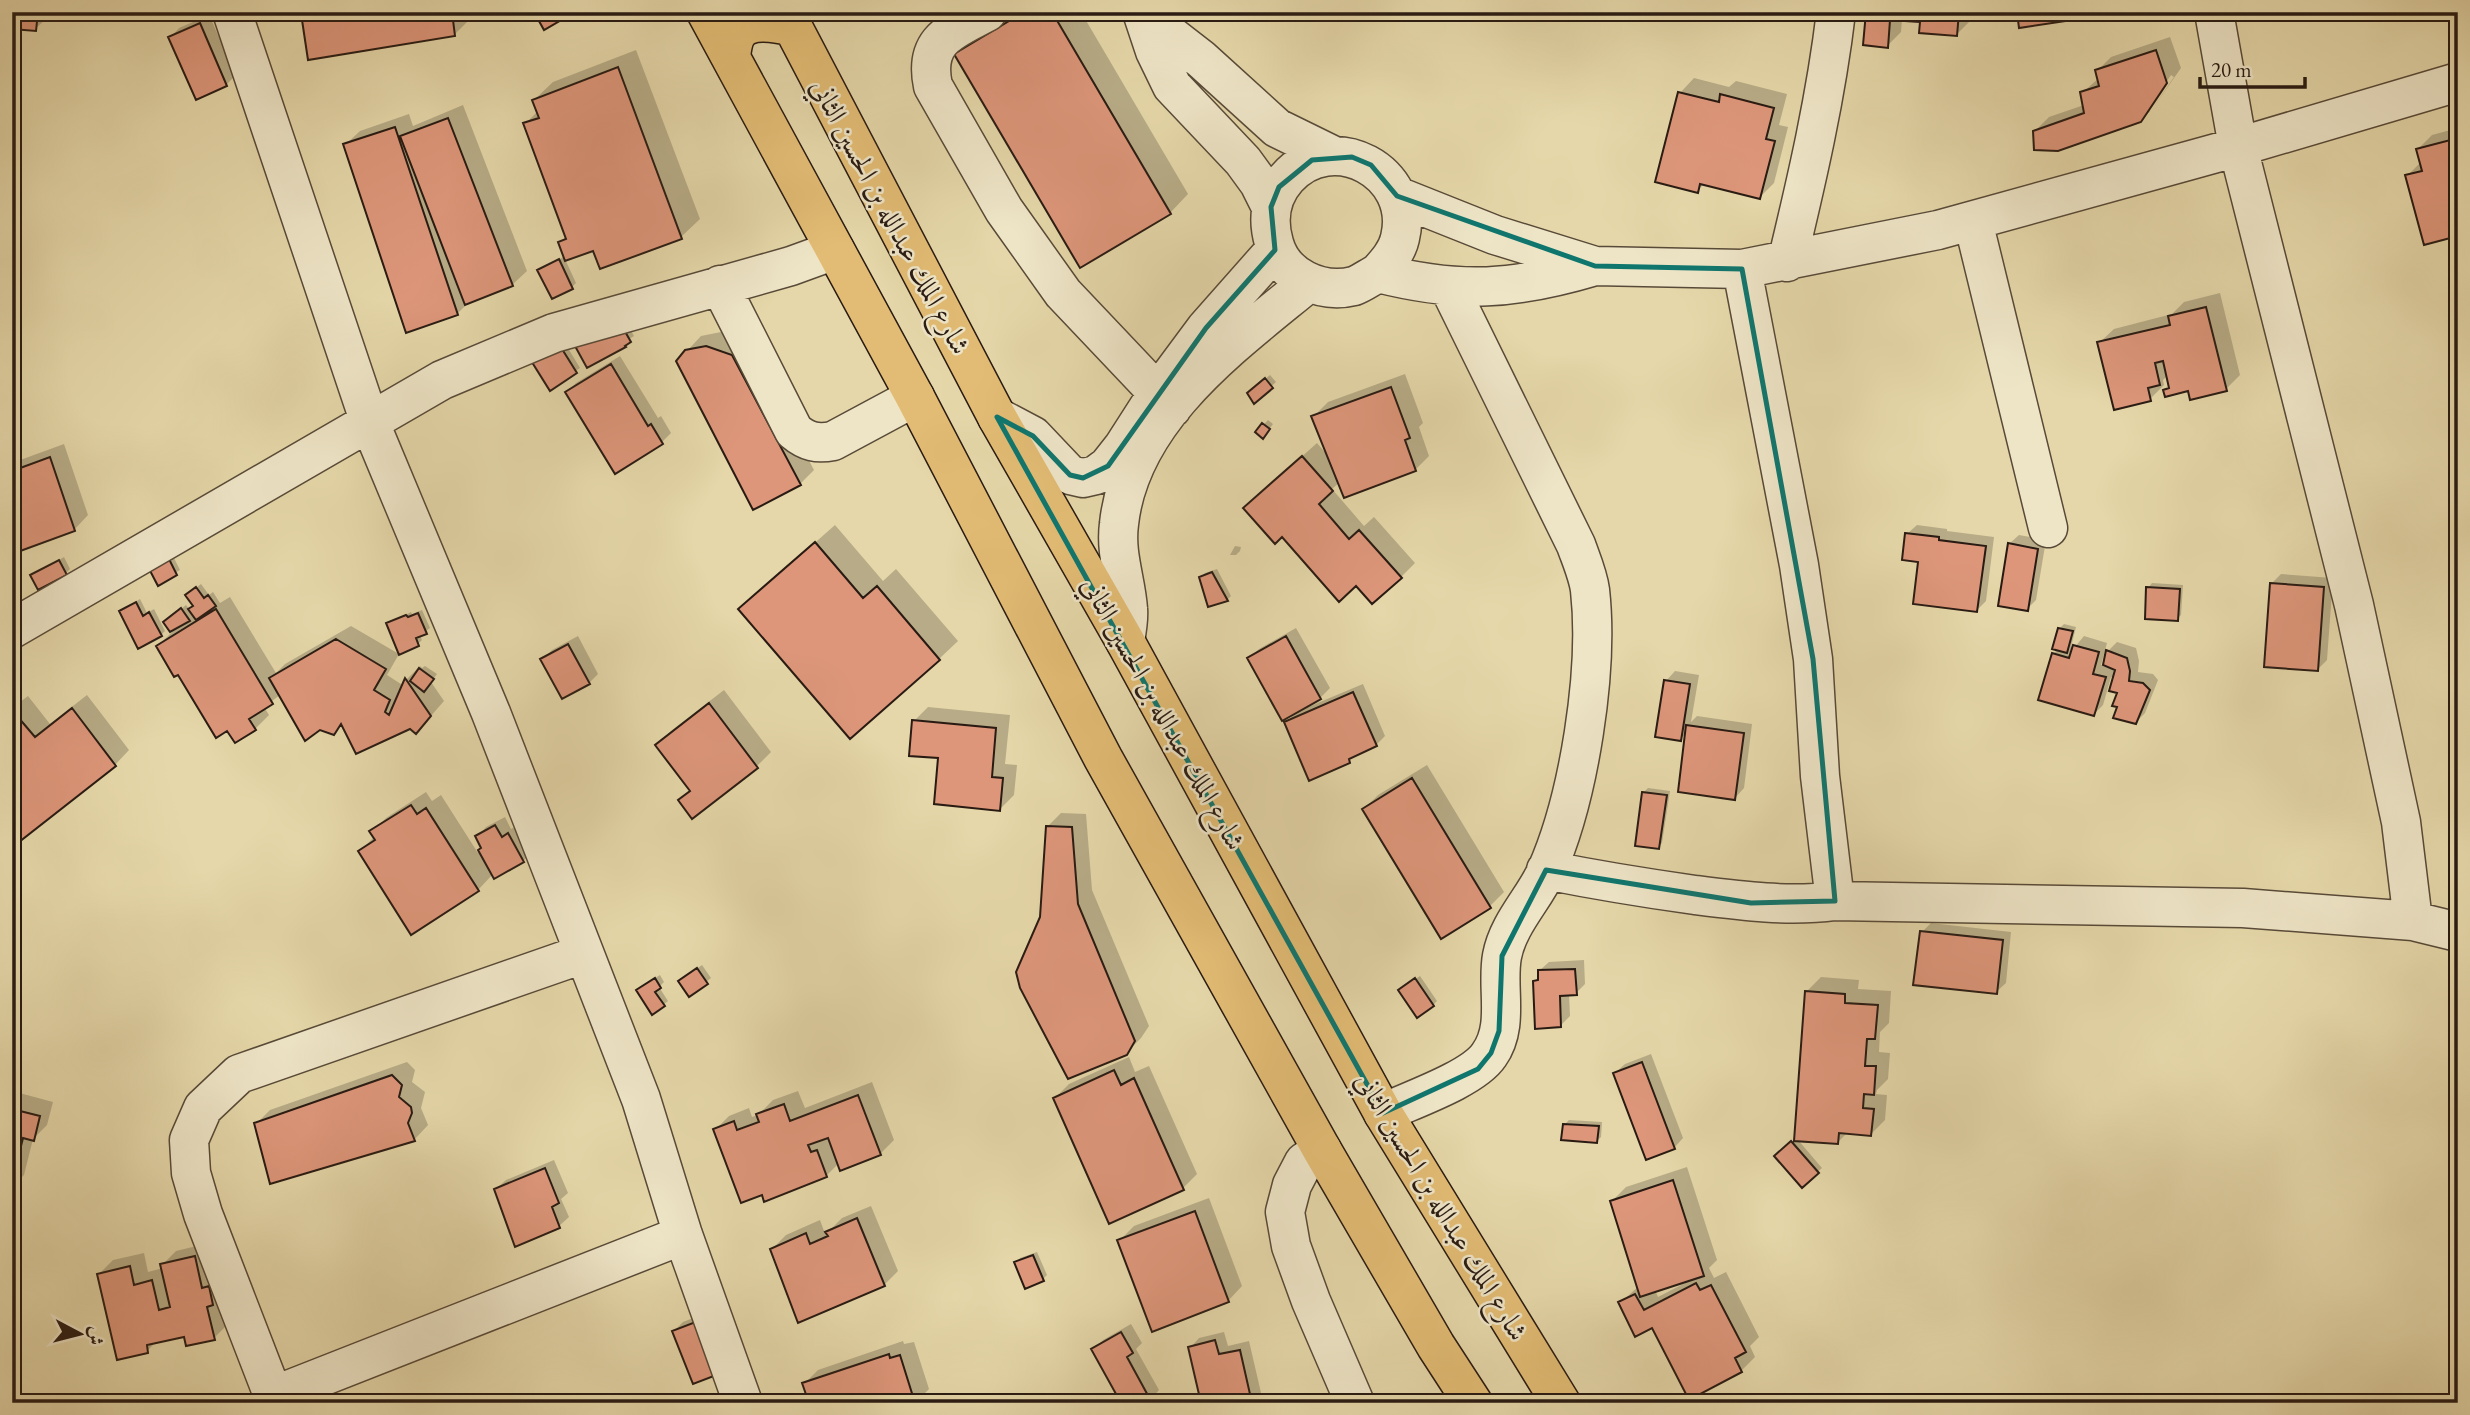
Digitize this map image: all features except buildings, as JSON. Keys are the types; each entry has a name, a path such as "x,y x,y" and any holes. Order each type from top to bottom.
{"highway":[{"path":"706,12 915,397 1103,758 1322,1150 1436,1346 1473,1403"},
{"path":"731,56 736,35 741,29 789,20"},
{"name":"شارع الملك عبدالله بن الحسين الثاني","path":"789,20 997,417 1125,641 1383,1113 1561,1403"}],"street":[{"path":"232,12 370,423 491,713 641,1099 683,1235 743,1403"},
{"path":"988,12 940,40 934,50 929,70 933,86 1004,210 1063,293 1164,401"},
{"path":"1787,262 1815,147 1836,12"},
{"path":"2214,12 2238,147 2354,605 2401,822 2413,921"},
{"path":"1143,13 1201,59 1277,128 1332,155"},
{"path":"1143,13 1155,51 1172,86 1243,161 1259,183 1271,207"},
{"path":"1397,196 1495,235 1595,266 1742,269 1787,262 1973,221 2458,82"},
{"path":"1332,155 1352,157 1371,166 1386,179 1397,196 1402,217 1400,239 1391,258 1378,273 1356,285 1332,289 1308,283 1289,270 1275,250 1270,229 1271,207 1279,187 1293,171 1312,160 1332,155"},
{"path":"1973,221 2048,528"},
{"path":"12,629 442,380 566,330 791,266 835,250"},
{"path":"1125,641 1128,608 1119,563 1119,522 1129,481 1164,401 1206,328 1275,250"},
{"path":"1378,273 1450,287 1499,287 1548,280 1595,266"},
{"path":"1742,269 1797,553 1813,659 1822,789 1835,901"},
{"path":"997,417 1033,436 1070,475 1083,478 1096,475 1108,466 1164,401 1196,378 1308,283"},
{"path":"720,285 794,431 802,438 818,443 833,441 915,397"},
{"path":"1383,1113 1478,1069 1491,1053 1499,1031 1502,956 1509,934 1546,870 1575,786 1588,691 1592,634 1590,588 1576,545 1450,287"},
{"path":"1546,870 1752,903 1810,904 1835,901 2243,908 2413,921 2458,932"},
{"path":"583,954 239,1074 203,1108 189,1140 191,1173 203,1214 274,1400 683,1235"},
{"path":"1322,1150 1304,1162 1292,1185 1285,1212 1291,1246 1311,1301 1355,1403"}],"highlighted area":[{"path":"1352,157 1371,165 1397,196 1595,266 1742,269 1813,659 1835,901 1751,903 1546,870 1502,956 1499,1031 1491,1053 1478,1069 1383,1113 997,417 1033,436 1070,475 1083,478 1108,466 1206,328 1275,250 1271,207 1279,187 1312,160"}]}
